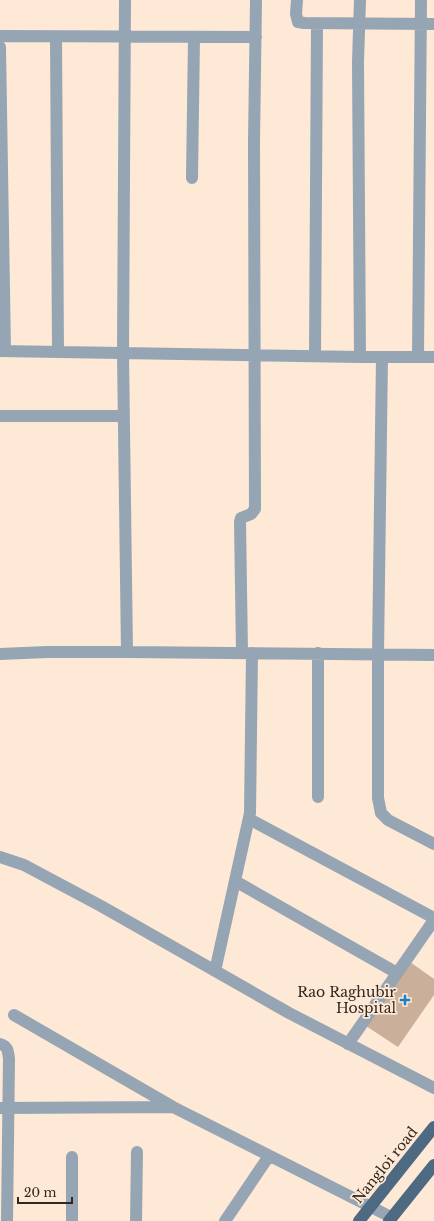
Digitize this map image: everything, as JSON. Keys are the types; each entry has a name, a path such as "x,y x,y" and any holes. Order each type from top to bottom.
{"main road":[{"name":"Nangloi road","path":"358,1221 434,1127"},
{"path":"390,1219 434,1164"}],"street":[{"path":"125,0 123,416 127,652"},
{"path":"214,971 250,813 247,653 240,522 241,518 251,514 255,509 254,142 256,0"},
{"path":"297,0 296,14 298,22 434,24"},
{"path":"360,0 358,70 360,357"},
{"path":"418,357 421,0"},
{"path":"315,356 317,23"},
{"path":"0,36 125,36 194,38 256,37"},
{"path":"56,37 58,352"},
{"path":"192,178 194,38"},
{"path":"0,47 2,351 434,357"},
{"path":"382,357 378,654 378,798 381,813 388,820 434,844"},
{"path":"0,416 123,416"},
{"path":"0,654 47,652 127,652 434,655"},
{"path":"318,654 318,797"},
{"path":"249,819 434,919 348,1044"},
{"path":"0,857 24,865 101,906 289,1013 434,1088"},
{"path":"235,881 397,973"},
{"path":"14,1015 173,1107 370,1207 390,1219"},
{"path":"0,1044 4,1045 8,1050 4,1108 4,1163 7,1221"},
{"path":"4,1108 173,1107"},
{"path":"136,1221 137,1152"},
{"path":"225,1221 269,1156"},
{"path":"72,1158 72,1221"}],"building":[{"path":"410,962 434,979 434,995 398,1047 366,1026"}],"place":[{"name":"Rao Raghubir Hospital","path":"405,1000"}]}
